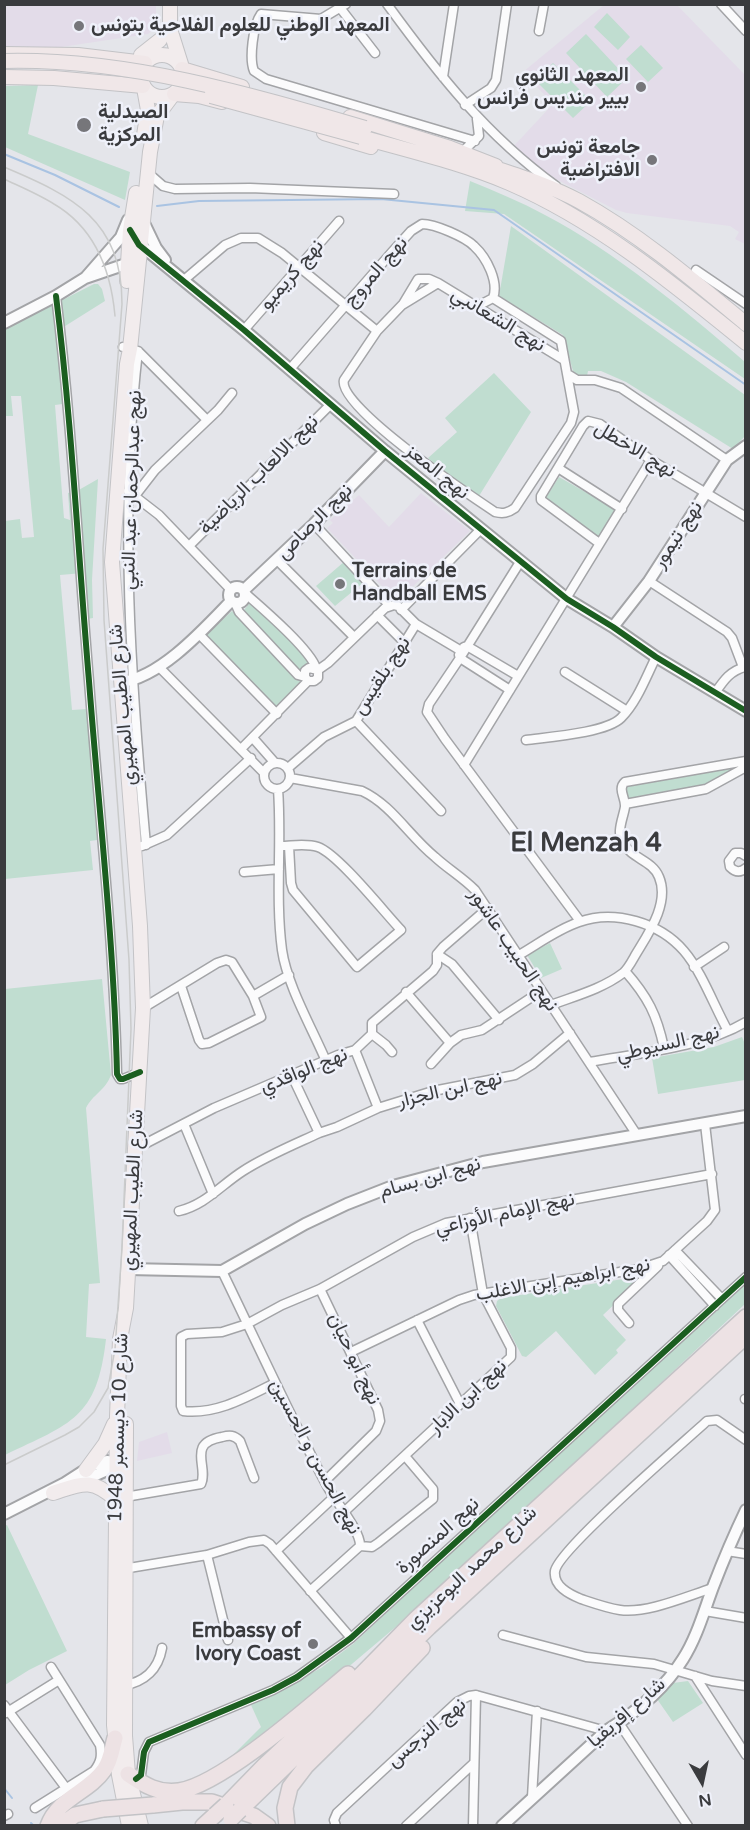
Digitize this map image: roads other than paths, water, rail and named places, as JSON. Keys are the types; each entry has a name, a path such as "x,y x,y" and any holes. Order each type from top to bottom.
{"highway":[{"path":"4,54 78,55 147,61"},
{"path":"4,61 73,63 146,73 282,104 540,191"},
{"path":"182,68 216,80 374,124 461,153 540,191 621,246 743,340"},
{"path":"4,70 58,70 176,86 363,132"},
{"path":"4,77 54,78 143,87"},
{"path":"173,95 199,96 346,140 576,200 638,239 746,324"},
{"name":"شارع محمد البوعزيزي","path":"224,1818 264,1766 355,1681 416,1619 746,1317"},
{"name":"شارع محمد البوعزيزي","path":"224,1818 746,1336"},
{"path":"287,1826 285,1808 290,1787 306,1766 430,1639 446,1613"},
{"path":"132,1777 160,1791 179,1791 215,1777 294,1718 416,1619"},
{"path":"48,1826 55,1811 64,1802 97,1778 104,1770 114,1732"},
{"path":"60,1826 75,1815 103,1809 182,1802 212,1802 224,1818 256,1826"},
{"path":"224,1818 254,1816 268,1826"}],"main road":[{"path":"131,349 127,286 133,261 130,230 147,116 141,77 147,61 160,40 169,10"},
{"path":"143,87 158,97 173,95 182,86 184,79 173,41 169,10"},
{"path":"108,59 138,57 160,40"},
{"path":"147,61 164,54 171,56 182,68"},
{"name":"شارع الطيب المهيري","path":"124,1320 143,1008 140,848 125,647 112,562 127,491 127,363 131,349 133,261 139,245 147,172 157,116 173,95"},
{"name":"شارع 10 ديسمبر 1948","path":"122,1467 117,1416 120,1339 124,1320"},
{"name":"شارع 10 ديسمبر 1948","path":"124,1320 129,1340 120,1498 119,1686 114,1732 119,1775 129,1826"},
{"path":"86,1470 105,1444 117,1416"},
{"path":"53,1493 79,1485 97,1485 120,1498"},
{"name":"شارع 10 ديسمبر 1948","path":"119,1686 125,1736 141,1826"}],"street":[{"path":"387,4 477,118 536,171 576,200"},
{"path":"443,77 454,4"},
{"path":"465,105 491,88 496,80 507,4"},
{"path":"539,31 544,4"},
{"path":"721,4 746,31"},
{"path":"375,53 344,7 321,19 261,14 256,22 252,54 254,71 266,79 475,141"},
{"path":"461,153 475,141 479,134 477,118"},
{"path":"147,172 163,186 175,189 250,188 394,194"},
{"path":"82,280 121,237 135,197"},
{"name":"نهج المعز","path":"142,219 156,248 182,278"},
{"name":"نهج كريميو","path":"244,330 339,221"},
{"name":"نهج المروج","path":"290,369 418,226 424,224 445,230 476,248 491,273 496,287 493,298"},
{"name":"نهج المعز","path":"130,230 139,245 244,330 400,464 567,599 656,657 746,711"},
{"path":"182,278 225,245 248,238 262,240 300,267 377,332"},
{"path":"4,323 82,280 133,261"},
{"path":"696,270 746,304"},
{"path":"82,280 108,275 121,280 127,286"},
{"path":"402,305 418,279 429,279 438,283"},
{"name":"نهج الشعانبي","path":"411,452 373,422 345,392 342,384 377,332 402,305 438,283 564,360"},
{"path":"56,296 69,414 105,875 117,1074 120,1079 123,1079 140,1072"},
{"path":"400,464 411,452 495,512 510,512 515,508 571,423 574,412 564,360 564,348 559,339 493,298 476,308"},
{"path":"131,349 207,420"},
{"name":"نهج عبدالرحمان عبد النبي","path":"127,491 131,444 131,349"},
{"path":"568,375 578,380 595,380 621,388 727,460"},
{"path":"231,590 159,515 127,491 155,470 232,393"},
{"name":"نهج الالعاب الرياضية","path":"189,546 330,405"},
{"name":"نهج الاخطل","path":"558,468 585,423 594,422 651,460 746,517"},
{"name":"نهج تيمور","path":"613,627 649,581 727,460 746,446"},
{"name":"نهج الرصاص","path":"126,682 152,672 199,634 233,602 243,602 245,592 385,451"},
{"path":"464,765 651,460"},
{"path":"411,472 422,461"},
{"path":"599,543 541,500 541,496 558,468 622,509"},
{"path":"314,524 390,606"},
{"path":"401,610 481,529"},
{"path":"277,560 354,637"},
{"path":"520,562 429,704 427,712 580,921"},
{"path":"649,581 727,632 732,638 744,667 725,679 715,693"},
{"path":"231,590 240,587 285,630 317,669"},
{"path":"231,590 229,596 239,612 296,673 306,679"},
{"path":"242,749 277,714 306,679 307,669 317,669 328,663 377,615 390,606 398,606 416,624 458,649 460,658 510,690"},
{"path":"377,615 405,642"},
{"name":"نهج بلقيس","path":"288,768 324,737 356,721 416,624"},
{"path":"199,634 277,714"},
{"path":"458,649 467,646 518,676"},
{"path":"526,740 608,727 627,711 656,657"},
{"path":"159,667 251,758 264,773 267,784 278,789"},
{"path":"565,672 627,711"},
{"path":"356,721 441,811"},
{"path":"253,738 275,763"},
{"path":"140,848 167,836 251,758"},
{"path":"551,1005 609,983 626,971 652,926 660,907 660,878 652,866 633,854 622,842 620,828 626,804 621,788 625,782 746,761"},
{"path":"264,773 270,765 275,763 288,768 290,778 288,784 278,789"},
{"path":"626,804 706,789 746,767"},
{"name":"نهج الحبيب عاشور","path":"290,778 362,791 372,796 392,813 435,858 462,877 488,908 637,1135"},
{"path":"278,789 285,846 293,890 357,967 401,930 333,855 315,846 285,846"},
{"path":"285,846 279,868 282,949 289,975 326,1061"},
{"path":"746,856 735,853 729,861 730,867 735,871 742,871 746,868"},
{"path":"243,872 279,868"},
{"name":"نهج الواقدي","path":"135,1149 214,1108 355,1050 372,1034 372,1023 437,965 437,954 443,947 488,908"},
{"path":"519,955 580,921 619,918 652,926 684,951 728,1031"},
{"path":"694,967 724,947"},
{"path":"437,954 452,964 498,1020"},
{"path":"143,1008 217,963 226,960 232,962 253,996 261,1014 260,1019 202,1044 198,1040 181,986"},
{"path":"626,971 640,987 651,1005 658,1021 664,1048"},
{"path":"253,996 289,975"},
{"path":"431,1064 450,1043 464,1033 477,1032 541,991"},
{"path":"406,992 450,1043"},
{"name":"نهج السيوطي","path":"589,1062 715,1036 746,1022"},
{"name":"نهج ابن الجزار","path":"355,1050 378,1108 433,1091 515,1075 570,1033"},
{"path":"372,1034 392,1052"},
{"path":"292,1076 319,1133"},
{"path":"179,1210 197,1205 256,1163 378,1108"},
{"name":"نهج ابن بسام","path":"222,1271 305,1224 346,1204 393,1186 483,1162 746,1116"},
{"path":"184,1124 213,1194"},
{"name":"نهج ابراهيم إبن الاغلب","path":"351,1352 459,1300 483,1294 639,1269 669,1255 712,1217 715,1202 705,1124"},
{"name":"نهج الإمام الأوزاعي","path":"275,1383 222,1406 185,1411 182,1409 181,1338 187,1334 222,1332 247,1324 282,1305 320,1289 432,1228 470,1218 712,1174"},
{"name":"نهج ابن الابار","path":"344,1512 512,1354 483,1294 470,1218"},
{"path":"669,1255 722,1299"},
{"path":"669,1255 715,1306"},
{"path":"629,1323 618,1310 618,1304 669,1255"},
{"path":"128,1269 222,1271"},
{"name":"نهج الحسن و الحسين","path":"222,1271 275,1383 325,1481 358,1536 360,1546 372,1547 434,1499 433,1489 405,1456"},
{"name":"نهج المنصورة","path":"132,1777 141,1775 144,1752 149,1742 254,1700 297,1677 351,1638 746,1277"},
{"name":"نهج أبو حيان","path":"320,1289 378,1410 380,1421 376,1431 325,1481"},
{"path":"417,1320 460,1404"},
{"path":"713,1588 644,1609 622,1611 572,1595 562,1589 556,1581 555,1574 560,1559 588,1530 707,1420 717,1420 746,1440"},
{"path":"120,1498 201,1484 203,1479 201,1454 204,1445 216,1438 230,1435 240,1441 254,1478"},
{"path":"4,1514 103,1461 122,1467"},
{"path":"22,1505 122,1467"},
{"path":"276,1551 334,1497"},
{"name":"شارع إفريقيا","path":"502,1826 606,1731 657,1691 676,1670 685,1657 727,1551 746,1510"},
{"path":"120,1569 207,1555 249,1542 264,1540 270,1544 351,1638"},
{"path":"310,1590 360,1546"},
{"path":"727,1551 746,1554"},
{"path":"207,1555 228,1640"},
{"path":"705,1611 746,1618"},
{"path":"503,1635 586,1657 654,1664 695,1677 746,1686"},
{"path":"119,1686 142,1680 150,1674 160,1660 162,1648"},
{"path":"35,1808 94,1771 100,1764 102,1755 100,1745 51,1667"},
{"path":"695,1677 745,1752"},
{"path":"59,1680 6,1710 66,1788"},
{"path":"472,1826 476,1695"},
{"name":"نهج النرجس","path":"335,1821 457,1702 469,1696 476,1695 606,1731"},
{"path":"532,1797 537,1711"},
{"path":"619,1723 688,1826"},
{"path":"100,1745 114,1732"},
{"path":"406,1826 474,1763"}],"waterway":[{"path":"4,154 55,175 119,207"},
{"path":"157,206 199,201 381,199 494,210 746,385"},
{"path":"4,1788 12,1798"},
{"path":"31,1823 34,1826"}],"tram line":[{"path":"4,167 52,189 89,215 103,231 113,251 120,275 122,304 103,549 104,620 129,960 131,1029 122,1248 115,1349 108,1388 94,1412 79,1427 4,1465"},
{"path":"4,179 54,204 80,225 90,238 105,267 115,316"}],"place":[{"name":"المعهد الوطني للعلوم الفلاحية بتونس","path":"79,26"},
{"name":"المعهد الثانوي بيير منديس فرانس","path":"641,87"},
{"name":"الصيدلية المركزية","path":"84,125"},
{"name":"جامعة تونس الافتراضية","path":"652,160"},
{"name":"Terrains de Handball EMS","path":"340,584"},
{"name":"Embassy of Ivory Coast","path":"313,1644"}],"district":[{"name":"El Menzah 4","path":"586,844"}]}
